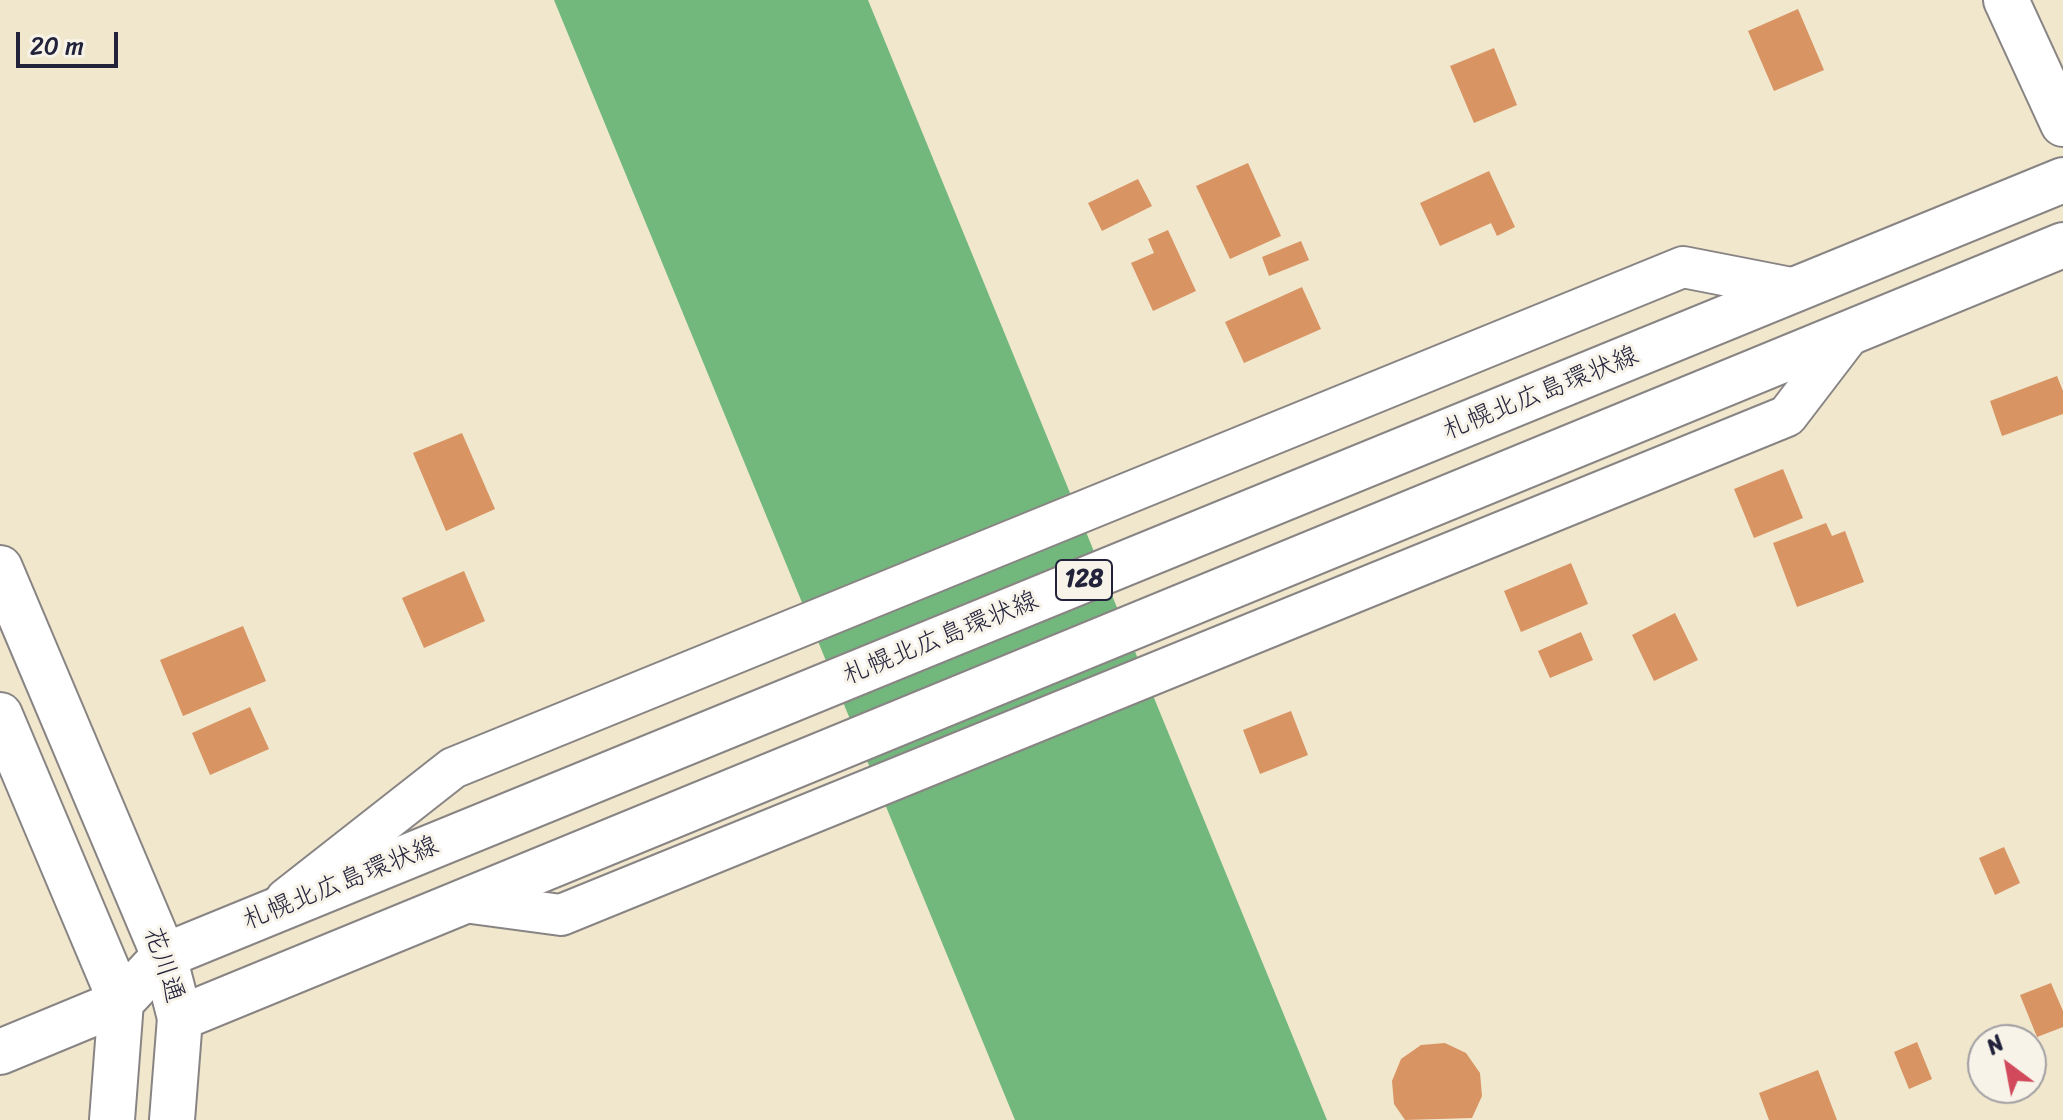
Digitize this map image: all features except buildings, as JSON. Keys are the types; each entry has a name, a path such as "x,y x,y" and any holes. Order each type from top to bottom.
{"main road":[{"path":"2006,0 2063,124"},
{"name":"札幌北広島環状線","path":"121,1002 164,956 2063,180"},
{"name":"128","path":"180,1018 2063,245"},
{"name":"花川通","path":"0,568 164,956 180,1018 121,1002 0,715"},
{"path":"0,1052 121,1002 112,1120"},
{"path":"172,1120 180,1018"}],"street":[{"path":"263,916 453,768 467,762 1683,267 1796,289"}],"green space":[{"path":"554,0 868,0 1327,1120 1015,1120"}]}
